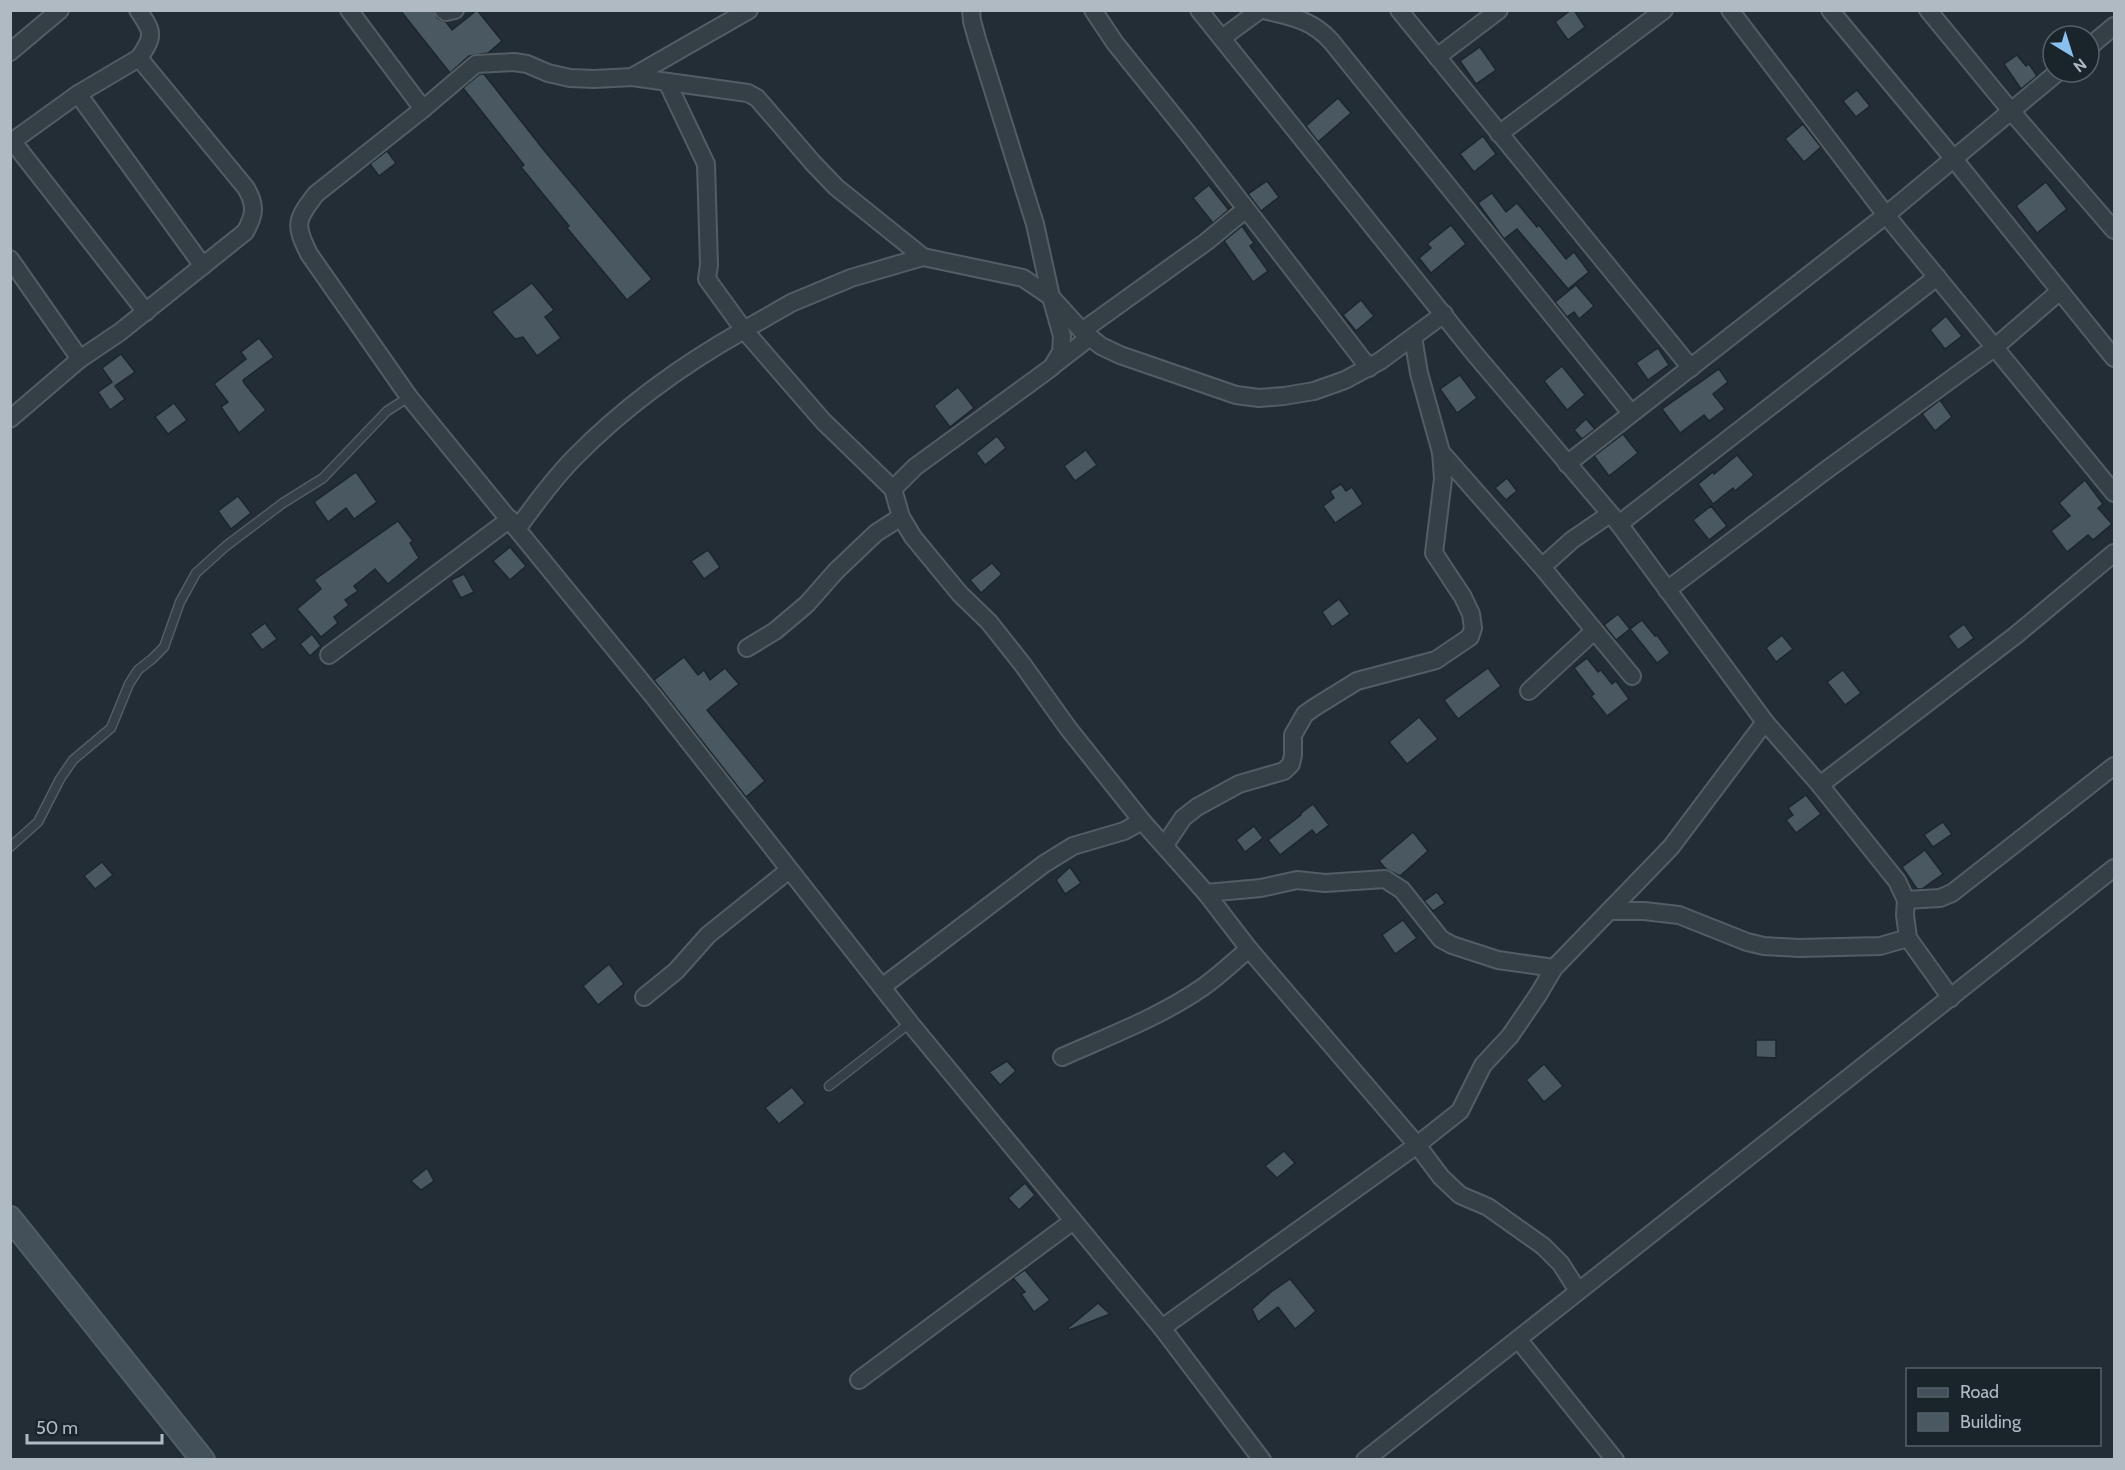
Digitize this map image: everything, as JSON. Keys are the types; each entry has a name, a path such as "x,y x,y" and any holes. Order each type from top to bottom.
{"main road":[{"path":"10,1218 203,1460"}],"street":[{"path":"138,10 152,34 150,43 140,58 78,94 12,143 146,312"},
{"path":"349,10 423,109"},
{"path":"443,10 451,12 455,10"},
{"path":"632,77 749,10"},
{"path":"971,10 977,39 1035,224 1050,297 1062,336 1061,352 1052,367"},
{"path":"1093,10 1115,43 1369,368"},
{"path":"1198,10 1444,314 1614,519 1766,722 1897,881 1906,900 1908,938 1951,998"},
{"path":"1222,38 1262,10 1315,26 1332,41 1631,413"},
{"path":"1399,10 1691,368"},
{"path":"1437,57 1499,10"},
{"path":"1499,134 1664,10"},
{"path":"1730,10 1886,215 2115,494"},
{"path":"1830,10 2115,358"},
{"path":"1928,10 2011,111 2115,230"},
{"path":"10,52 51,13"},
{"path":"2101,37 2115,26"},
{"path":"10,418 80,359 146,312 245,232 252,220 254,209 246,188 140,58"},
{"path":"1262,1460 1162,1328 910,1023 654,697 409,397 309,254 300,235 298,222 316,194 476,64 514,62 570,78 632,77 748,93 758,98 836,188 923,256 1023,278 1050,297 1101,346 1120,355 1236,395 1259,398 1314,391 1345,380 1369,368 1444,314"},
{"path":"667,82 706,164 709,265 707,279 744,330 823,421 893,489 901,517 913,537 960,594 989,622 1068,728 1142,821 1206,893 1249,949 1417,1145 1441,1177 1460,1195 1488,1207 1543,1246 1561,1264 1578,1291"},
{"path":"1567,464 1886,215 2044,84"},
{"path":"78,94 203,266"},
{"path":"893,489 915,467 1052,367 1086,334 1246,209"},
{"path":"329,655 513,524 574,458 620,414 679,369 791,303 851,278 923,256"},
{"path":"10,259 80,359"},
{"path":"1542,567 1572,540 1614,519 1937,277"},
{"path":"1667,590 1994,348 2060,291"},
{"path":"1165,845 1183,818 1197,807 1239,784 1284,771 1291,764 1293,735 1305,714 1315,707 1357,681 1436,660 1470,636 1473,628 1471,614 1463,597 1434,553 1443,479 1441,452 1419,373 1413,337"},
{"path":"1441,452 1542,567 1632,676"},
{"path":"747,648 775,631 807,604 836,571 876,533 901,517"},
{"path":"1820,785 2016,635 2115,553"},
{"path":"1529,691 1594,631"},
{"path":"1162,1328 1417,1145 1460,1111 1483,1065 1510,1036 1554,968 1671,847 1766,722"},
{"path":"1906,900 1940,898 1952,893 2115,766"},
{"path":"882,987 1044,864 1072,846 1124,831 1142,821"},
{"path":"1365,1460 2115,868"},
{"path":"644,997 676,971 708,935 789,870"},
{"path":"1206,893 1261,888 1297,880 1325,883 1385,879 1402,890 1441,939 1452,945 1498,960 1554,968"},
{"path":"1610,911 1644,911 1679,915 1747,942 1764,946 1799,948 1880,946 1908,938"},
{"path":"1062,1057 1176,1004 1204,987 1249,949"},
{"path":"859,1380 1073,1221"},
{"path":"1518,1339 1615,1460"}],"lane":[{"path":"10,847 38,822 60,779 73,760 111,728 129,684 138,670 164,647 184,594 196,573 226,546 273,510 323,478 387,411 409,397"},
{"path":"829,1086 910,1023"}],"building":[{"path":"400,10 433,10 437,18 446,22 452,30 477,10 502,41 488,53 469,56 450,73"},
{"path":"1574,10 1585,27 1568,40 1555,22"},
{"path":"1480,47 1496,70 1476,84 1460,61"},
{"path":"2017,55 2026,66 2029,64 2037,76 2021,89 2004,64"},
{"path":"480,74 484,74 543,149 652,279 627,300 567,228 569,226 521,167 524,165 463,88"},
{"path":"1857,90 1870,106 1856,117 1843,101"},
{"path":"1338,98 1351,113 1318,142 1306,126"},
{"path":"1803,124 1821,147 1804,162 1785,139"},
{"path":"1483,136 1496,154 1474,172 1460,154"},
{"path":"387,151 396,163 379,176 370,164"},
{"path":"1267,181 1279,197 1261,211 1248,194"},
{"path":"2046,182 2067,209 2037,233 2016,206"},
{"path":"1209,185 1228,209 1232,207 1213,223 1193,198"},
{"path":"1492,193 1506,212 1517,203 1537,227 1539,225 1566,259 1574,252 1589,272 1568,289 1517,229 1504,239 1478,203"},
{"path":"1451,225 1466,244 1431,273 1419,258 1431,248 1427,244"},
{"path":"1242,226 1254,243 1250,246 1268,271 1253,282 1224,241"},
{"path":"532,283 554,310 545,317 561,338 537,356 523,337 515,339 492,312"},
{"path":"1576,285 1594,306 1579,319 1574,312 1567,317 1555,302"},
{"path":"1361,300 1374,316 1356,331 1343,315"},
{"path":"1946,316 1962,336 1945,349 1930,330"},
{"path":"259,338 274,357 243,380 266,410 239,433 221,407 228,402 214,384 246,359 241,352"},
{"path":"1658,348 1669,365 1648,380 1636,363"},
{"path":"121,354 135,372 115,386 125,399 110,410 98,392 112,382 102,368"},
{"path":"1562,366 1585,395 1567,410 1544,381"},
{"path":"1719,369 1728,382 1713,394 1725,409 1709,421 1704,415 1680,433 1662,409"},
{"path":"1460,375 1477,398 1457,413 1440,389"},
{"path":"958,387 974,408 950,427 934,406"},
{"path":"1940,400 1952,417 1935,431 1922,414"},
{"path":"174,403 187,420 168,434 155,417"},
{"path":"1586,419 1595,429 1582,439 1574,430"},
{"path":"1623,434 1638,453 1609,476 1594,456"},
{"path":"997,436 1006,448 985,465 976,453"},
{"path":"1086,450 1097,465 1075,481 1064,466"},
{"path":"1737,455 1754,475 1735,491 1733,488 1713,504 1698,484"},
{"path":"356,472 377,502 354,519 346,508 328,522 314,502"},
{"path":"1507,478 1517,491 1506,500 1495,488"},
{"path":"2085,480 2103,504 2098,508 2112,524 2093,540 2088,535 2067,552 2051,531 2070,516 2059,503"},
{"path":"1341,484 1346,491 1352,487 1363,504 1335,523 1323,506 1334,498 1330,491"},
{"path":"238,496 251,513 231,529 218,511"},
{"path":"1711,506 1727,526 1709,540 1693,520"},
{"path":"398,521 413,541 410,543 419,558 388,584 375,569 354,586 358,591 345,600 349,605 334,617 338,623 321,637 297,609 321,589 314,580"},
{"path":"510,547 526,566 510,580 493,561"},
{"path":"708,550 720,567 704,579 691,561"},
{"path":"992,563 1002,574 981,593 970,580"},
{"path":"464,574 474,592 461,598 451,580"},
{"path":"1339,599 1350,614 1332,627 1322,612"},
{"path":"1618,614 1630,629 1616,640 1604,625"},
{"path":"1642,620 1670,653 1657,663 1630,629"},
{"path":"265,623 277,639 262,650 250,634"},
{"path":"1964,624 1974,638 1958,650 1948,636"},
{"path":"312,634 321,646 310,656 300,644"},
{"path":"1782,635 1793,649 1776,662 1766,648"},
{"path":"684,657 698,675 704,670 710,680 725,668 739,684 707,710 765,781 746,797 654,680"},
{"path":"1587,658 1612,684 1616,681 1629,699 1607,716 1591,696 1594,694 1574,668"},
{"path":"1488,668 1501,686 1458,719 1444,700"},
{"path":"1843,670 1861,693 1845,705 1827,682"},
{"path":"1419,717 1438,739 1407,764 1389,742"},
{"path":"1806,795 1821,814 1796,833 1786,820 1793,815 1788,808"},
{"path":"1313,804 1329,825 1316,835 1312,830 1280,855 1268,840"},
{"path":"1943,822 1952,834 1933,847 1924,835"},
{"path":"1254,826 1263,838 1245,852 1236,840"},
{"path":"1413,832 1428,851 1400,876 1386,869 1379,861"},
{"path":"1925,850 1943,874 1922,889 1917,889 1902,867"},
{"path":"102,862 113,875 95,889 84,876"},
{"path":"1070,867 1081,883 1065,894 1056,880"},
{"path":"1437,892 1445,903 1433,911 1424,901"},
{"path":"1403,920 1417,938 1395,954 1382,935"},
{"path":"609,964 624,984 598,1005 583,986"},
{"path":"1756,1040 1776,1040 1776,1058 1756,1057"},
{"path":"1007,1061 1016,1071 1000,1085 989,1072"},
{"path":"1544,1064 1563,1086 1544,1102 1526,1080"},
{"path":"792,1087 805,1103 779,1124 765,1108"},
{"path":"1284,1151 1295,1163 1277,1178 1265,1166"},
{"path":"427,1168 434,1181 421,1190 411,1181"},
{"path":"1025,1183 1035,1195 1019,1210 1008,1198"},
{"path":"1025,1270 1050,1300 1034,1312 1021,1294 1025,1292 1013,1278"},
{"path":"1290,1279 1316,1311 1295,1329 1278,1307 1258,1322 1252,1309"},
{"path":"1098,1303 1110,1314 1069,1330 1068,1328"}]}
